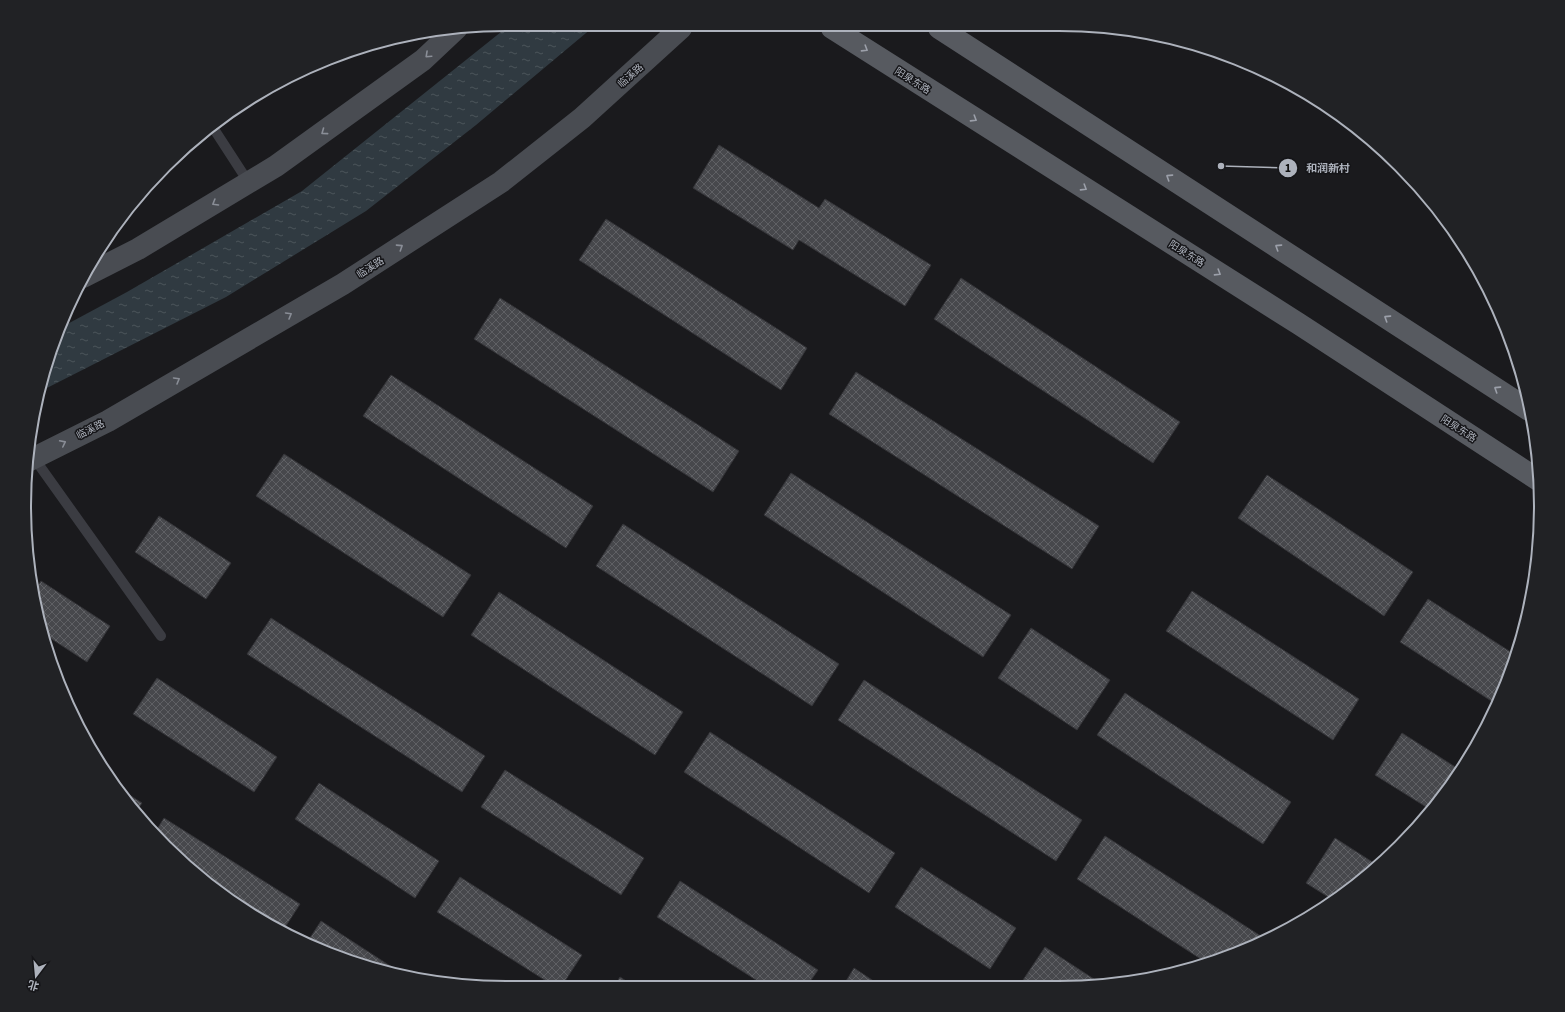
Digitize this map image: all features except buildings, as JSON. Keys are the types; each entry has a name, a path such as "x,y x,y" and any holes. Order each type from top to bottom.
{"main road":[{"name":"阳泉东路","path":"837,31 1292,320 1533,476"},
{"path":"944,31 1523,406"}],"street":[{"name":"临溪路","path":"34,458 108,421 343,284 501,182 582,118 678,31"},
{"path":"93,272 138,249 276,166 423,60 450,34"}],"lane":[{"path":"215,131 249,183"},
{"path":"33,461 161,636"}],"water":[{"path":"502,31 588,31 476,125 366,211 226,297 46,389 56,353 67,324 127,292 302,191"}],"place":[{"name":"和润新村","path":"1221,166"}]}
